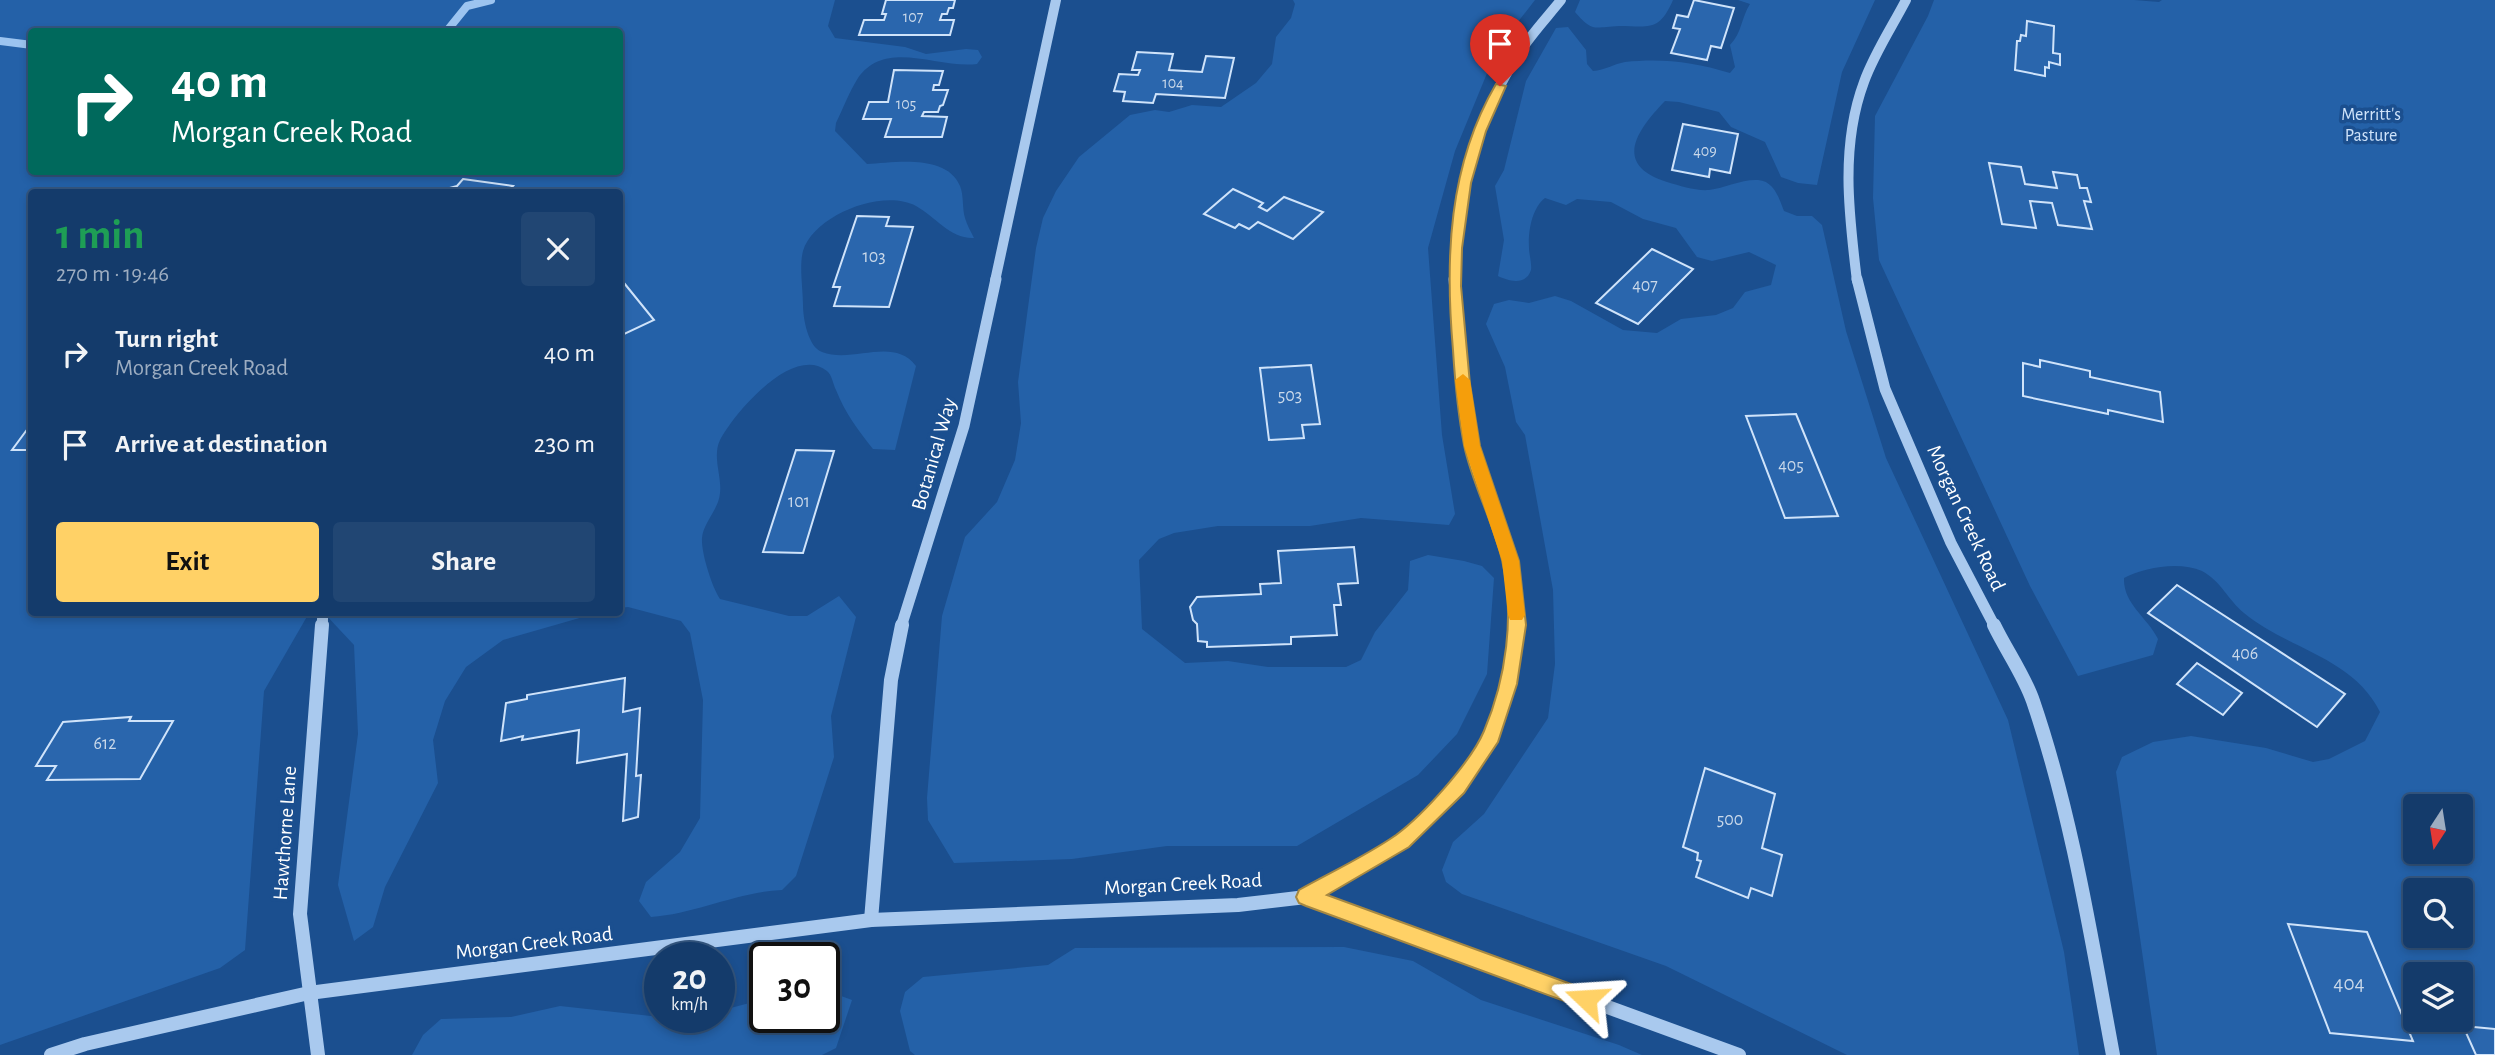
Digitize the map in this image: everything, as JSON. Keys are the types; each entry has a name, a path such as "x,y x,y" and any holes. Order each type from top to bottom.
{"street":[{"name":"Botanical Way","path":"871,920 895,657 902,624 941,506 967,414 1056,0"},
{"name":"Morgan Creek Road","path":"51,1055 85,1044 309,993 871,920 1238,905 1306,897 1403,841 1457,787 1492,736 1508,684 1517,625 1510,561 1472,446 1454,286 1455,248 1465,183 1480,131 1500,86 1524,46 1561,0"},
{"name":"Morgan Creek Road","path":"1906,0 1864,81 1853,122 1847,195 1858,292 1885,390 1951,543 2032,699 2081,886 2113,1055"},
{"name":"Hawthorne Lane","path":"318,1055 300,914 323,616"},
{"path":"1306,897 1739,1055"}],"green space":[{"path":"0,0 835,0 828,26 835,38 905,47 926,54 978,50 982,57 977,64 898,57 870,66 852,89 835,131 867,164 920,162 944,169 960,186 965,218 974,238 950,231 916,206 902,201 886,200 851,208 835,216 810,238 803,251 801,270 804,317 807,332 817,349 834,355 896,353 907,357 916,366 895,450 873,449 848,414 829,373 813,365 798,367 766,385 738,414 720,440 717,453 719,499 702,538 708,570 720,599 789,616 807,616 839,596 856,617 831,716 834,757 796,876 782,890 749,895 668,915 651,917 639,901 646,882 680,852 700,818 703,700 690,633 681,621 623,608 623,189 28,189 28,616 307,616 264,691 245,950 220,968 0,1045"},
{"path":"1293,0 1535,0 1497,49 1455,151 1428,248 1442,435 1455,514 1449,525 1361,518 1310,526 1218,526 1174,533 1159,539 1139,560 1142,629 1185,663 1228,661 1268,667 1346,667 1361,660 1375,632 1408,590 1410,561 1428,555 1482,566 1494,578 1487,674 1457,734 1418,775 1297,846 1167,846 1072,859 954,863 928,820 927,798 942,616 965,537 997,502 1015,460 1021,423 1018,382 1036,248 1043,218 1056,191 1079,157 1130,115 1155,110 1169,112 1192,105 1221,107 1256,83 1272,64 1276,37 1291,18 1295,4"},
{"path":"1580,0 1673,0 1663,18 1652,25 1599,28 1590,26 1575,12"},
{"path":"1738,0 1875,0 1842,72 1817,185 1798,183 1781,177 1765,142 1731,127 1719,112 1679,102 1665,101 1655,112 1639,135 1635,157 1650,175 1693,189 1709,190 1746,181 1764,181 1775,191 1784,211 1797,216 1812,216 1822,225 1846,331 1886,458 2008,720 2064,952 2079,1055 1847,1055 1666,966 1462,894 1446,882 1442,870 1453,842 1484,814 1548,718 1555,664 1553,590 1525,435 1516,422 1505,367 1486,324 1494,304 1509,300 1529,303 1555,296 1571,301 1623,330 1657,333 1681,319 1716,315 1733,308 1745,292 1771,285 1776,265 1749,252 1712,261 1697,257 1676,228 1643,219 1611,202 1577,199 1566,205 1545,198 1537,208 1530,227 1529,275 1516,281 1498,276 1504,240 1495,186 1504,170 1526,81 1556,28 1568,27 1586,50 1587,64 1593,71 1625,62 1652,60 1704,66 1730,73 1735,67 1730,45 1737,36 1750,4"},
{"name":"Merritt's Pasture","path":"1934,0 2495,0 2495,1055 2157,1055 2116,772 2122,757 2153,742 2191,736 2266,748 2313,762 2329,759 2365,741 2380,712 2368,693 2353,678 2244,613 2209,575 2183,566 2152,568 2124,578 2131,603 2158,639 2153,655 2078,676 2030,586 1879,260 1873,198 1875,116"},
{"path":"327,616 587,616 503,640 466,667 445,701 433,740 438,783 385,887 373,927 354,941 338,885 358,734 354,645"},
{"path":"1344,947 1413,961 1481,1000 1642,1055 915,1055 910,1051 900,1011 905,992 923,977 1048,965 1075,948"},
{"path":"840,996 852,1000 836,1048 822,1055 412,1055 423,1035 441,1019 511,1017 560,1006 644,1015 644,1033 735,1033 735,1007 749,1003 749,1033 840,1033"}],"building":[{"path":"886,0 955,0 953,8 949,8 947,14 942,14 940,20 954,20 950,35 859,35 864,20 884,20 886,14 882,14"},
{"path":"1694,0 1734,8 1721,48 1711,46 1707,60 1671,53 1680,29 1673,28 1677,15 1688,17"},
{"path":"2027,21 2054,26 2053,53 2060,54 2060,65 2049,62 2049,68 2045,67 2045,76 2015,70 2017,41 2020,41 2021,35 2026,36"},
{"path":"1137,52 1173,54 1169,70 1202,72 1206,56 1234,58 1225,98 1156,94 1153,103 1123,101 1125,92 1114,91 1119,74 1138,75 1140,70 1132,70"},
{"path":"894,70 943,71 939,85 934,85 933,90 948,90 943,105 938,112 924,112 922,116 947,117 942,137 885,137 891,119 863,119 869,102 888,102"},
{"path":"1683,124 1738,134 1730,173 1710,169 1709,177 1672,170"},
{"path":"1989,163 2021,167 2025,184 2057,188 2053,172 2077,175 2080,188 2087,188 2091,202 2084,201 2092,229 2058,225 2052,203 2030,201 2036,228 2002,224"},
{"path":"463,179 513,186 510,189 446,189 457,186"},
{"path":"1233,189 1263,203 1259,207 1267,211 1284,197 1323,212 1293,239 1258,222 1249,229 1239,224 1235,228 1204,214"},
{"path":"857,216 889,217 886,226 913,227 889,307 834,306 840,287 833,287"},
{"path":"1652,249 1693,269 1638,324 1596,303"},
{"path":"623,282 654,320 623,335"},
{"path":"2040,360 2090,371 2090,377 2160,392 2163,422 2108,410 2108,414 2023,396 2023,363 2040,367"},
{"path":"1311,365 1320,424 1302,425 1304,438 1269,440 1260,368"},
{"path":"1796,414 1838,516 1785,518 1746,416"},
{"path":"28,428 28,450 12,450"},
{"path":"796,450 834,451 803,553 763,552"},
{"path":"1354,547 1358,583 1338,584 1341,605 1334,605 1337,635 1291,637 1291,644 1207,647 1207,642 1198,641 1197,624 1193,620 1190,607 1197,597 1261,594 1260,584 1281,583 1278,551"},
{"path":"2177,585 2345,694 2317,727 2148,613"},
{"path":"2197,663 2242,693 2223,715 2177,684"},
{"path":"625,678 623,712 640,708 636,776 641,775 638,817 623,821 627,754 577,763 579,730 501,741 506,703 527,699 527,695"},
{"path":"131,717 129,721 173,721 140,779 47,780 56,766 36,766 63,722"},
{"path":"1705,768 1775,794 1762,848 1782,855 1772,896 1751,888 1748,898 1696,877 1701,861 1697,860 1698,853 1683,847"},
{"path":"2288,924 2367,932 2403,1017 2403,1032 2409,1032 2413,1041 2330,1033"},
{"path":"2473,1027 2495,1029 2495,1055 2476,1055 2466,1032 2473,1032"}],"waterway":[{"path":"449,28 467,6 491,0"},
{"path":"0,41 28,44"}],"slow traffic":[{"path":"1463,380 1472,446 1510,561 1516,615"}],"route":[{"path":"1500,86 1480,131 1465,183 1455,248 1454,286 1472,446 1510,561 1517,625 1508,684 1492,736 1457,787 1403,841 1306,897 1586,999"}]}
